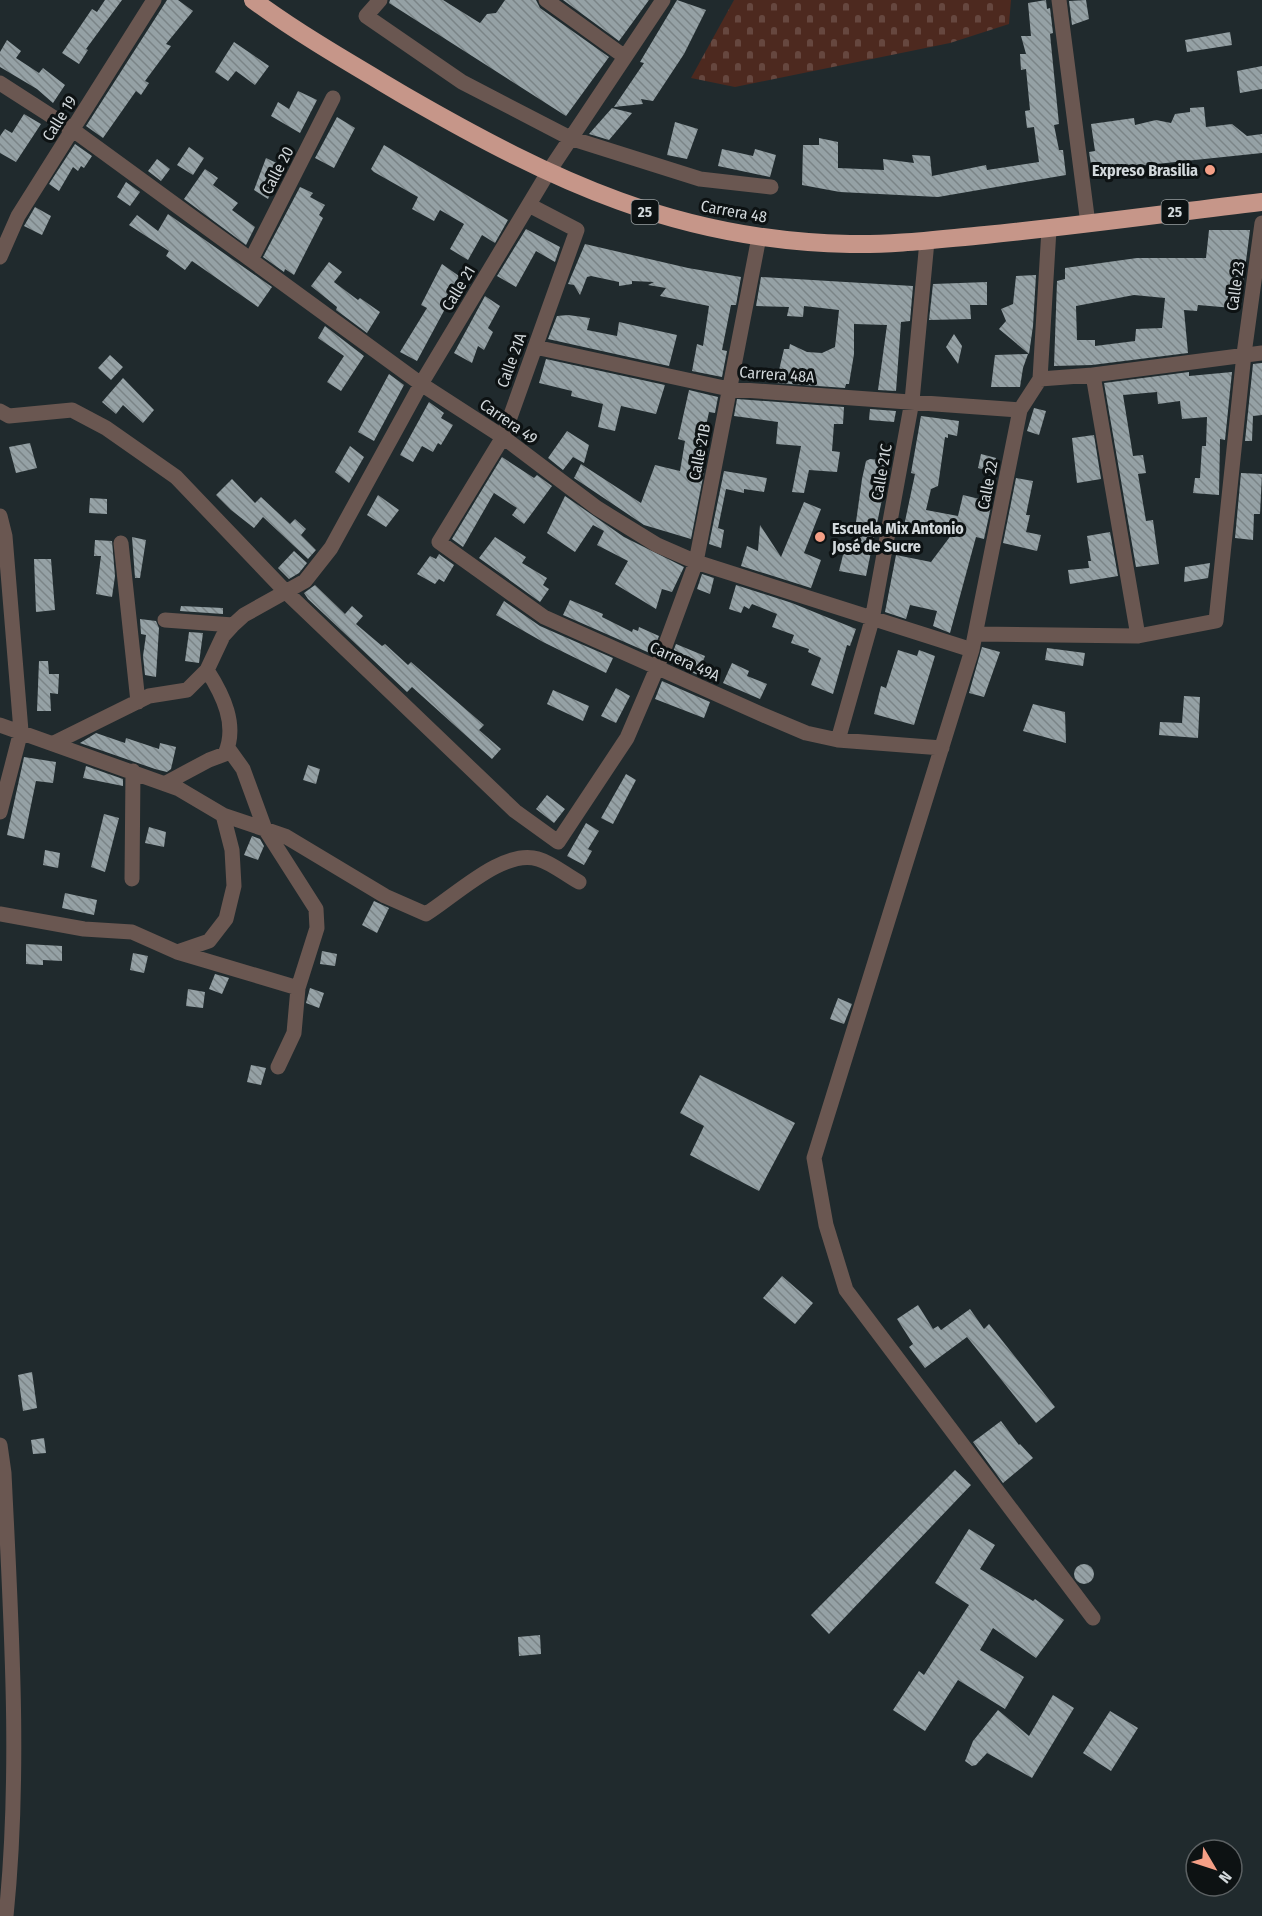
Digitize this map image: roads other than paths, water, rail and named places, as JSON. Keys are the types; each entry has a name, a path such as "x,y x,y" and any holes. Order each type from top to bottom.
{"highway":[{"name":"Carrera 48","path":"253,0 306,37 430,110 579,187 661,217 759,237 852,244 927,241 1049,229 1262,202"}],"street":[{"name":"Calle 19","path":"0,257 18,216 153,0"},
{"name":"Carrera 48","path":"380,0 366,16 462,82 570,138 700,179 771,187"},
{"path":"546,0 625,57"},
{"name":"Calle 21","path":"232,625 305,581 331,548 421,384 549,171 663,0"},
{"path":"1059,0 1088,224"},
{"name":"Carrera 49","path":"0,83 73,130 252,258 421,384 503,437 597,508 657,545 696,562 972,650"},
{"name":"Calle 20","path":"252,258 333,98"},
{"name":"Calle 21A","path":"439,542 503,437 577,230 529,205"},
{"name":"Calle 23","path":"1138,636 1216,621 1244,354 1262,223"},
{"name":"Calle 22","path":"1049,229 1040,379 1020,410 972,650 814,1158 826,1225 846,1290 1093,1618"},
{"name":"Calle 21B","path":"285,591 515,811 558,842 627,738 657,668 696,562 759,237"},
{"name":"Calle 21C","path":"838,740 872,620 912,401 927,241"},
{"name":"Carrera 48A","path":"535,347 729,389 1020,410"},
{"path":"1040,379 1093,375 1262,353"},
{"path":"976,633 1138,636 1093,375"},
{"path":"0,411 9,416 72,410 106,428 176,477 285,591"},
{"path":"0,516 5,536 21,731 0,812"},
{"name":"Carrera 49A","path":"439,542 544,617 806,733 838,740 942,748"},
{"path":"121,543 138,702"},
{"path":"165,620 232,625"},
{"path":"54,743 149,696 187,690 207,670 223,636 232,625"},
{"path":"166,783 201,763 225,754 231,740 229,714 207,670"},
{"path":"0,725 166,783 223,815 285,836 386,896 426,914 501,863 518,857 539,859 579,882"},
{"path":"228,748 243,769 252,799 265,829 316,909 317,928 298,988 294,1034 278,1067"},
{"path":"132,879 133,771"},
{"path":"177,952 209,940 226,919 234,886 232,850 223,815"},
{"path":"0,914 84,928 132,932 177,952 298,988"},
{"path":"0,1445 4,1473 12,1643 15,1798 6,1916"}],"place":[{"name":"Expreso Brasilia","path":"1210,170"},
{"name":"Escuela Mix Antonio José de Sucre","path":"820,537"}]}
